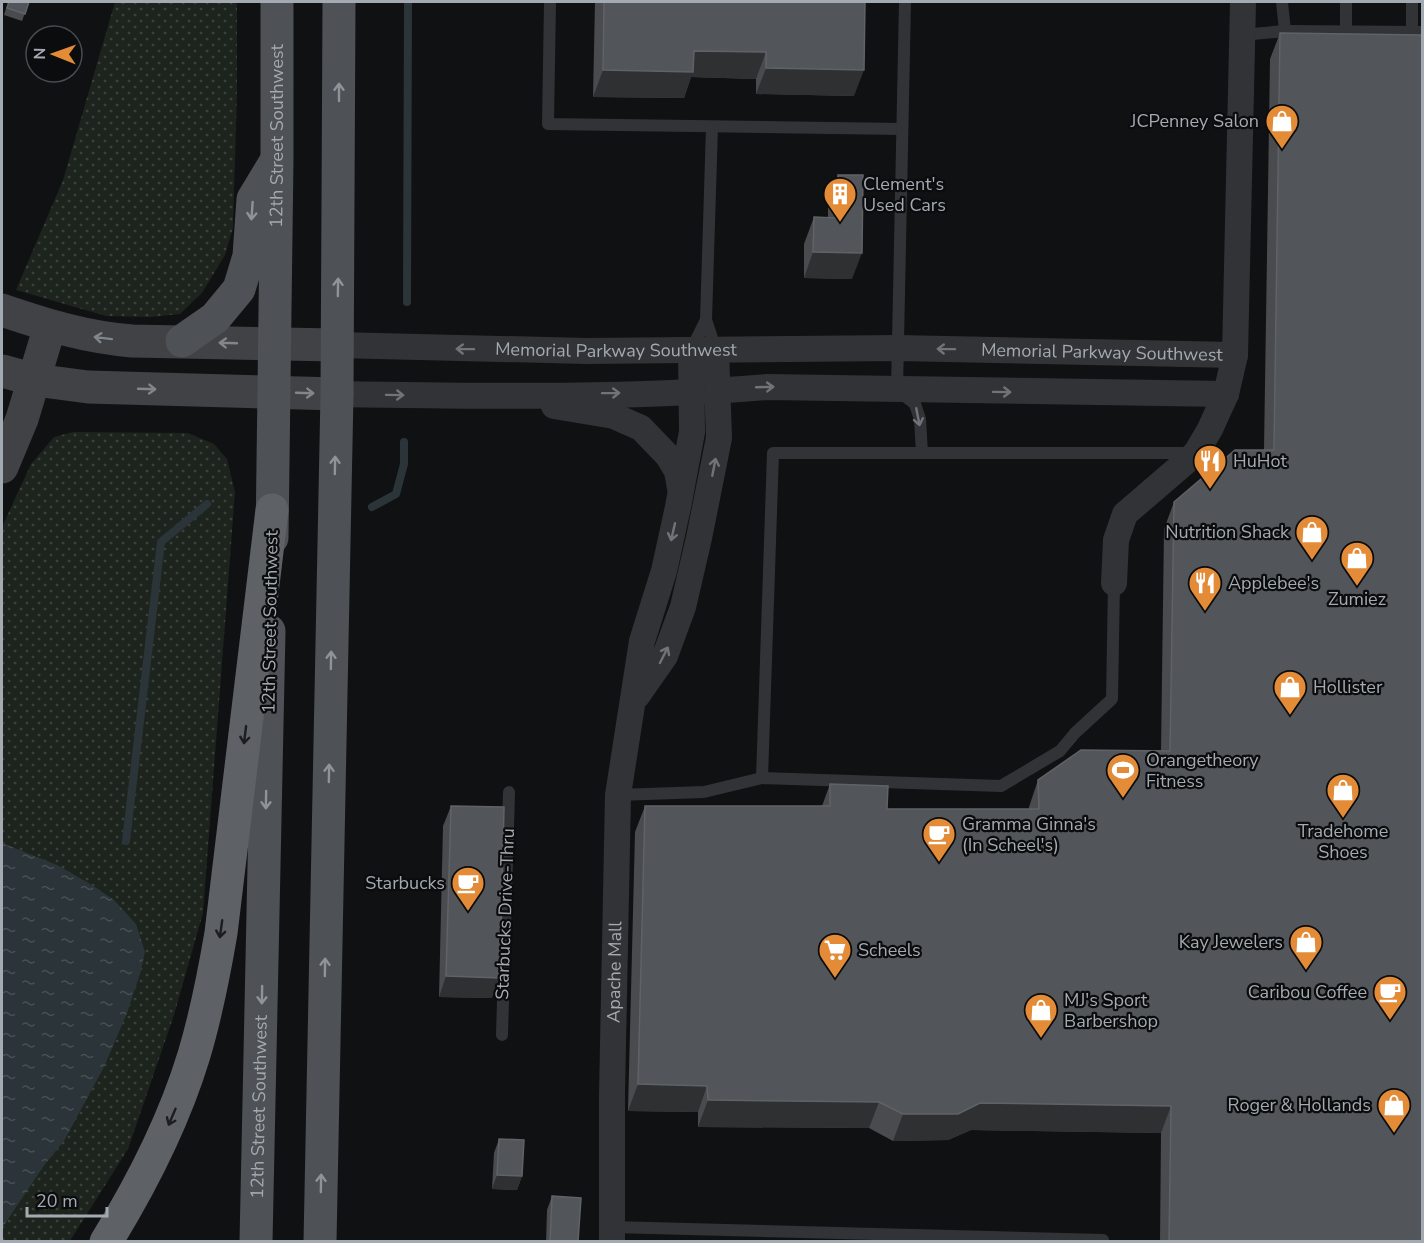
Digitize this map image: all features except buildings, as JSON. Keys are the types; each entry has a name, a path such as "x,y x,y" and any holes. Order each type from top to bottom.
{"highway":[{"path":"106,1242 157,1152 179,1099 195,1054 212,986 221,933 272,510"}],"main road":[{"name":"12th Street Southwest","path":"256,1242 272,510 277,2"},
{"path":"320,1242 337,394 339,2"},
{"path":"182,342 215,318 239,289 249,256 253,199 277,159"}],"street":[{"path":"1114,583 1116,540 1125,514 1196,453 1226,394 1235,355 1243,2"},
{"name":"Memorial Parkway Southwest","path":"2,310 50,326 98,338 182,342 587,351 898,348 1235,355"},
{"path":"2,467 22,419 50,326"},
{"path":"632,704 665,656 683,607 719,438 704,391 704,350"},
{"path":"2,371 35,380 88,387 337,394 482,396 704,391 766,387 1226,394"},
{"name":"Apache Mall","path":"612,1234 612,1094 618,795 642,641 664,571 692,432 704,391"},
{"path":"482,396 614,416 641,428 668,456 677,471 681,494"}],"lane":[{"path":"550,2 548,124 902,129"},
{"path":"905,2 897,390 915,404 920,419 922,453"},
{"path":"1282,2 1285,31"},
{"path":"1346,2 1346,31"},
{"path":"1242,35 1285,31 1417,32 1412,2"},
{"path":"704,350 712,127"},
{"path":"704,350 706,320"},
{"path":"762,778 773,453 1196,453"},
{"path":"618,795 704,792 762,778 1001,786 1060,751 1075,733 1112,699 1114,583"},
{"name":"Starbucks Drive-Thru","path":"502,1035 509,792"},
{"path":"612,1234 1103,1240 1103,1242"}],"shaded area":[{"path":"115,2 237,2 233,228 225,255 202,293 180,314 150,317 106,316 16,290 63,180"},
{"path":"73,432 188,433 214,444 227,459 235,492 203,913 174,1015 128,1149 70,1241 2,1241 2,527 31,464 54,437"}],"water":[{"path":"2,843 57,865 114,900 136,924 145,952 127,1013 104,1067 64,1141 45,1164 2,1228"}],"waterway":[{"path":"407,302 408,2"},
{"path":"372,507 396,494 404,464 404,442"},
{"path":"126,841 161,542 207,504"}],"place":[{"name":"JCPenney Salon","path":"1282,150"},
{"name":"Clement's Used Cars","path":"840,223"},
{"name":"HuHot","path":"1210,490"},
{"name":"Nutrition Shack","path":"1312,561"},
{"name":"Zumiez","path":"1357,587"},
{"name":"Applebee's","path":"1205,612"},
{"name":"Hollister","path":"1290,716"},
{"name":"Orangetheory Fitness","path":"1123,799"},
{"name":"Tradehome Shoes","path":"1343,819"},
{"name":"Gramma Ginna's (In Scheel's)","path":"939,863"},
{"name":"Starbucks","path":"468,912"},
{"name":"Kay Jewelers","path":"1306,971"},
{"name":"Scheels","path":"835,979"},
{"name":"Caribou Coffee","path":"1390,1021"},
{"name":"MJ's Sport Barbershop","path":"1041,1039"},
{"name":"Roger & Hollands","path":"1394,1134"}]}
